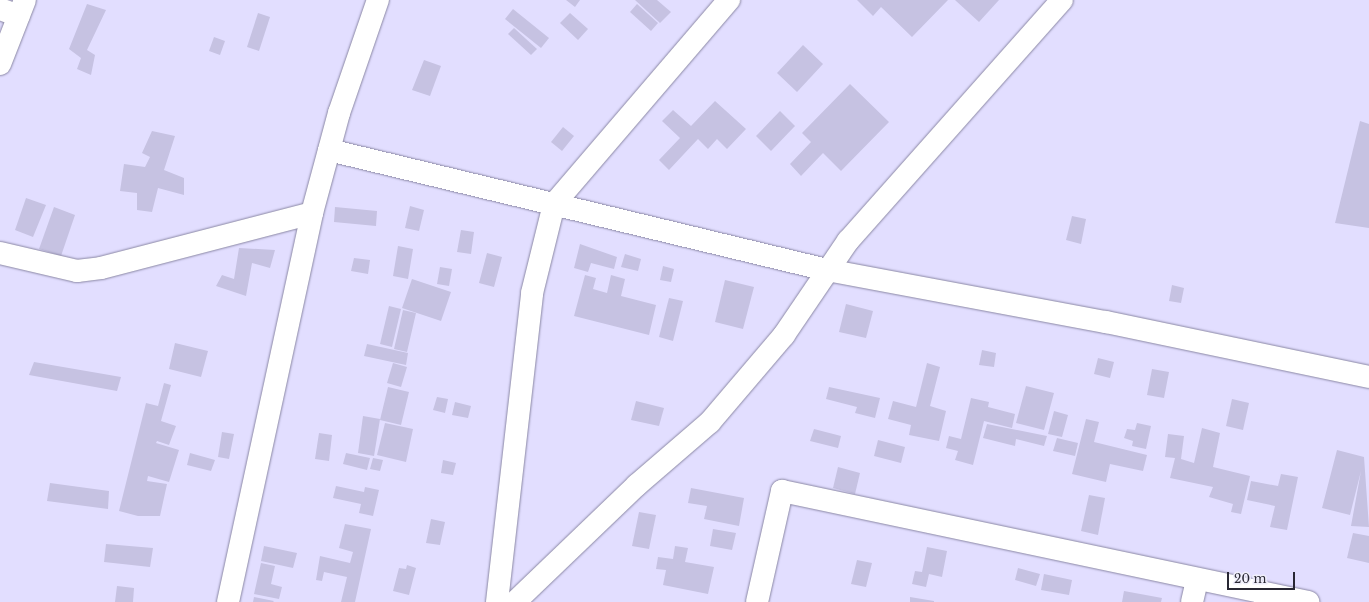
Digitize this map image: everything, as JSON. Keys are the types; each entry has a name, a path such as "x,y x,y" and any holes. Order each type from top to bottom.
{"street":[{"path":"497,602 532,293 554,204 729,0"},
{"path":"515,602 637,485 710,422 784,335 848,241 1062,0"},
{"path":"228,602 312,213 329,150 379,4"},
{"path":"0,64 15,8"},
{"path":"329,150 828,270 1114,323 1369,377"},
{"path":"0,253 77,271 101,268 312,213"},
{"path":"757,602 782,491 1197,580 1308,602"},
{"path":"1192,602 1197,580"}],"building":[{"path":"566,0 580,0 575,7"},
{"path":"635,0 657,0 671,12 660,23"},
{"path":"857,0 948,0 912,37 881,7 873,16"},
{"path":"955,0 999,0 979,22"},
{"path":"87,4 106,10 87,50 95,55 91,75 77,69 81,58 69,49"},
{"path":"637,4 658,23 651,31 630,12"},
{"path":"513,9 549,38 541,48 505,19"},
{"path":"258,13 270,17 259,51 247,47"},
{"path":"570,13 588,29 578,40 560,23"},
{"path":"514,28 537,49 531,55 508,34"},
{"path":"214,37 225,41 220,55 209,51"},
{"path":"803,45 823,64 797,92 777,73"},
{"path":"424,60 441,66 430,96 412,90"},
{"path":"850,84 889,122 841,171 823,153 801,176 790,164 811,142 802,133"},
{"path":"715,101 746,129 727,149 717,139 708,149 698,139 669,170 659,160 680,138 662,121 673,110 691,126"},
{"path":"780,111 795,126 771,151 756,136"},
{"path":"1360,121 1369,124 1369,228 1335,223"},
{"path":"563,127 574,136 562,151 551,142"},
{"path":"152,131 175,136 164,170 184,178 184,195 158,188 152,212 137,210 137,193 120,191 124,164 145,167 150,157 142,153"},
{"path":"26,198 46,205 33,237 15,230"},
{"path":"410,206 424,210 419,231 405,228"},
{"path":"54,207 75,215 61,256 39,249"},
{"path":"335,207 377,211 376,226 334,222"},
{"path":"1072,216 1086,219 1081,244 1066,240"},
{"path":"461,230 474,232 471,254 457,252"},
{"path":"580,244 617,257 614,269 591,263 588,272 574,268"},
{"path":"398,246 413,249 408,279 393,276"},
{"path":"239,248 275,250 270,268 252,263 246,296 216,286 222,275 234,279"},
{"path":"487,253 502,257 494,287 479,283"},
{"path":"625,254 641,259 638,271 621,267"},
{"path":"354,258 370,260 368,274 351,271"},
{"path":"663,266 674,269 671,282 660,280"},
{"path":"440,267 452,269 449,286 437,284"},
{"path":"585,275 596,278 593,289 607,293 611,275 625,279 621,296 656,305 649,335 574,316"},
{"path":"412,279 451,292 441,321 402,308"},
{"path":"725,280 754,287 743,329 715,322"},
{"path":"1172,285 1184,288 1181,303 1169,301"},
{"path":"669,298 683,301 673,341 659,337"},
{"path":"846,304 873,311 866,338 839,332"},
{"path":"389,306 401,309 392,347 380,344"},
{"path":"403,310 416,313 407,352 394,349"},
{"path":"175,343 208,351 201,377 169,369"},
{"path":"367,344 408,353 406,365 364,356"},
{"path":"982,350 996,353 994,367 979,365"},
{"path":"1098,358 1114,362 1110,378 1094,374"},
{"path":"34,362 121,377 117,391 29,375"},
{"path":"393,363 407,367 401,387 387,383"},
{"path":"927,363 940,367 930,406 946,411 939,441 909,435 911,425 888,419 893,401 916,407"},
{"path":"1152,369 1169,372 1164,398 1147,395"},
{"path":"164,383 171,385 161,421 176,426 169,445 157,441 156,443 179,450 169,482 148,476 147,481 167,484 160,516 138,516 119,511 146,403 158,406"},
{"path":"1026,386 1054,393 1044,430 1016,423"},
{"path":"388,387 409,392 401,425 380,420"},
{"path":"829,387 880,398 875,418 855,413 857,407 826,399"},
{"path":"437,397 448,399 445,413 433,410"},
{"path":"971,398 989,402 988,407 1015,414 1012,428 984,421 973,465 955,460 958,451 946,448 949,436 961,439"},
{"path":"1232,399 1249,403 1243,430 1226,426"},
{"path":"636,401 664,408 659,426 631,420"},
{"path":"455,402 471,406 468,418 452,415"},
{"path":"1054,411 1068,415 1062,437 1048,434"},
{"path":"363,416 380,419 374,456 358,453"},
{"path":"1086,419 1099,422 1094,442 1147,455 1143,471 1110,464 1106,482 1072,474"},
{"path":"385,423 413,429 406,462 377,455"},
{"path":"1137,423 1151,426 1146,449 1132,446 1133,441 1124,438 1127,429 1135,430"},
{"path":"987,424 1047,436 1044,446 1016,439 1015,446 983,438"},
{"path":"1202,428 1220,433 1213,467 1250,476 1241,514 1231,512 1233,504 1209,497 1213,487 1170,478 1175,458 1165,457 1168,434 1184,436 1181,459 1194,463"},
{"path":"814,429 841,436 838,448 810,441"},
{"path":"222,432 234,434 229,459 218,457"},
{"path":"319,433 332,435 329,461 315,459"},
{"path":"1057,438 1078,443 1075,456 1053,451"},
{"path":"878,440 905,447 901,463 874,456"},
{"path":"1337,450 1364,457 1369,527 1351,526 1361,471 1350,515 1322,508"},
{"path":"190,453 215,460 211,471 187,465"},
{"path":"346,453 370,458 367,470 343,464"},
{"path":"373,458 383,460 380,471 370,469"},
{"path":"443,460 456,463 453,475 441,473"},
{"path":"838,467 860,473 855,494 833,488"},
{"path":"1281,474 1298,477 1287,530 1270,527 1275,506 1247,500 1251,481 1278,486"},
{"path":"50,483 109,491 108,509 47,501"},
{"path":"336,486 364,492 365,487 379,490 373,516 359,513 361,504 333,498"},
{"path":"691,488 744,498 739,526 704,519 707,506 688,503"},
{"path":"1089,495 1105,498 1098,535 1081,531"},
{"path":"639,512 656,515 649,549 632,546"},
{"path":"431,519 445,522 440,545 426,543"},
{"path":"345,524 371,529 355,602 341,602 347,577 324,572 322,581 316,580 320,556 350,563 353,552 339,548"},
{"path":"713,529 736,533 732,550 710,546"},
{"path":"1353,533 1369,536 1369,563 1347,558"},
{"path":"106,544 153,548 150,567 104,562"},
{"path":"264,546 297,553 293,568 261,561"},
{"path":"675,546 688,548 685,562 714,567 708,594 663,585 666,570 656,569 658,557 673,559"},
{"path":"927,547 947,551 942,577 929,574 926,587 912,584 915,571 922,572"},
{"path":"857,560 872,563 866,587 851,584"},
{"path":"261,563 275,566 271,584 282,587 279,599 254,594"},
{"path":"407,565 416,568 409,595 393,591 399,568 406,569"},
{"path":"1018,568 1040,574 1036,586 1015,580"},
{"path":"1044,574 1072,580 1069,595 1041,590"},
{"path":"117,586 134,588 133,602 115,602"},
{"path":"1124,591 1162,598 1161,602 1122,602"},
{"path":"254,597 274,601 253,602"},
{"path":"910,597 934,601 934,602 910,602"}]}
